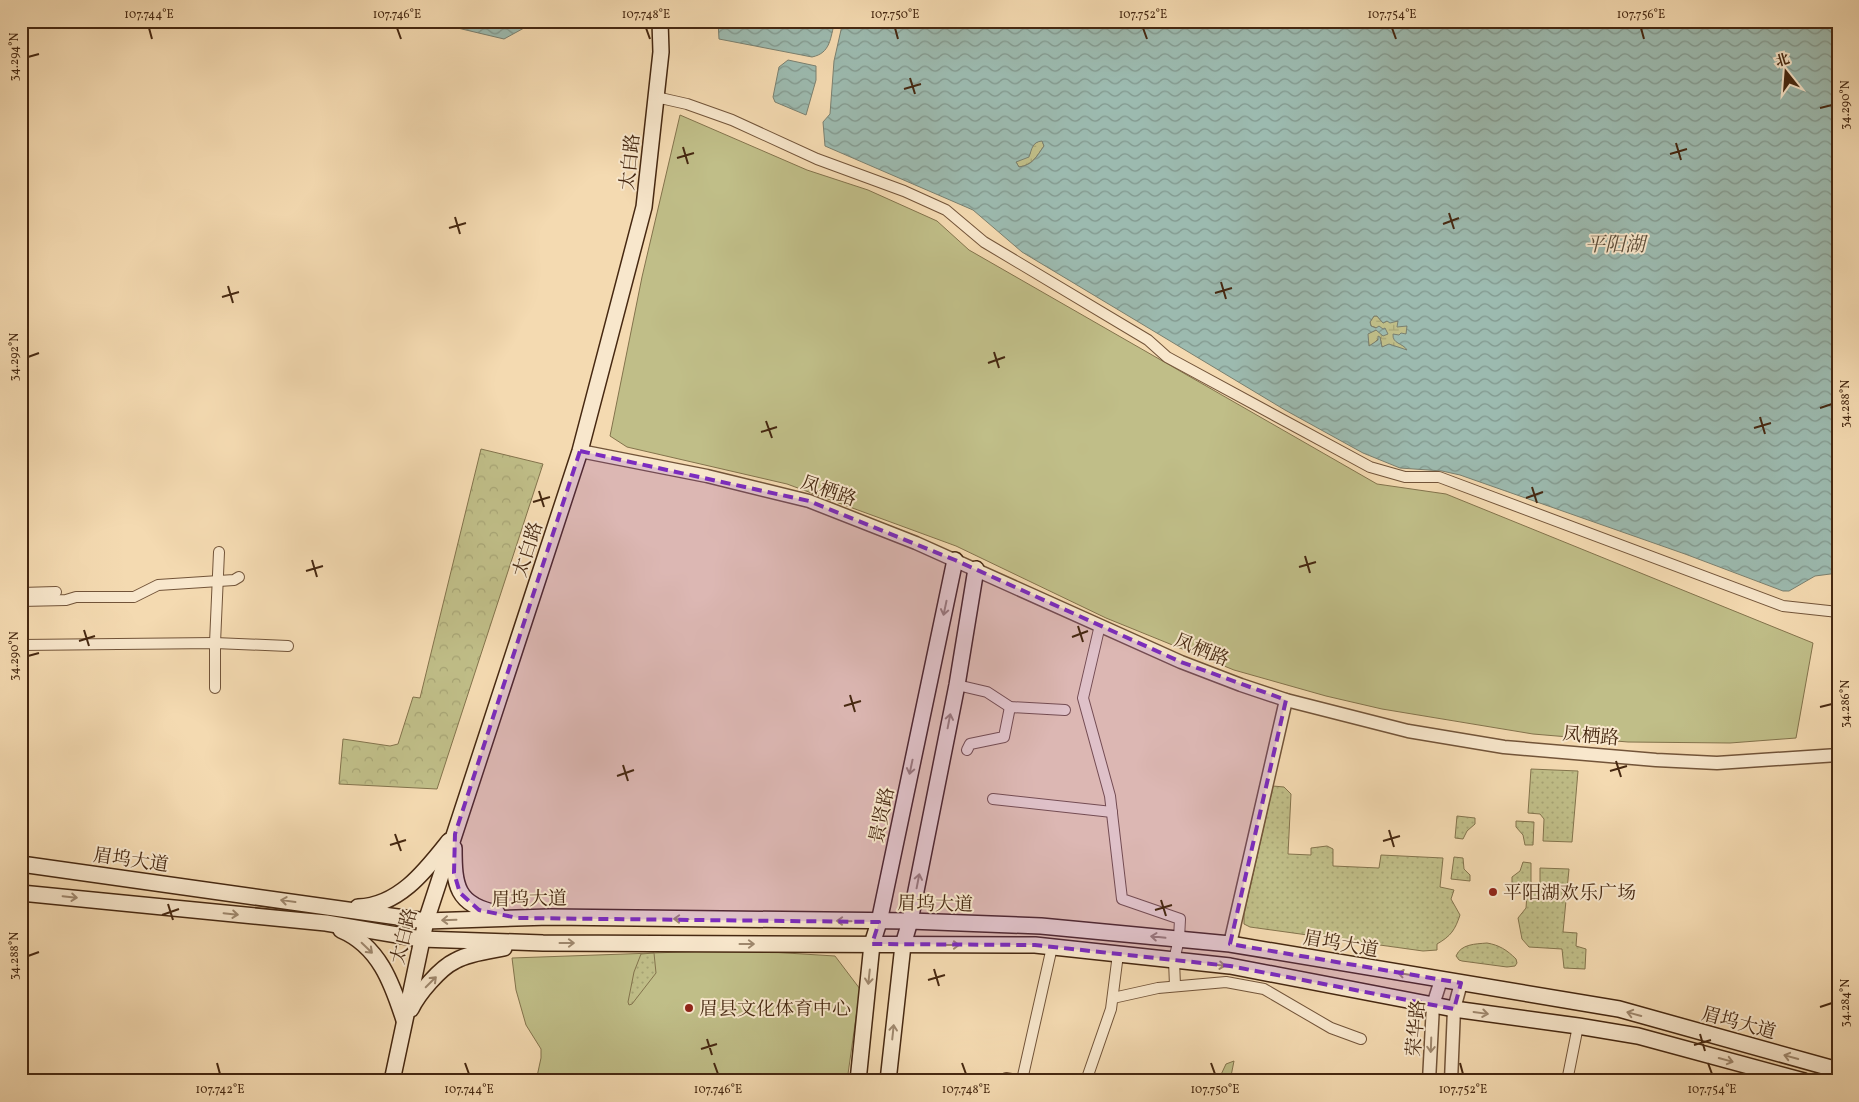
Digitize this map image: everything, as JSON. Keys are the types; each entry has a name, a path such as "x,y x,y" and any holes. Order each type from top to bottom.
{"main road":[{"name":"太白路","path":"392,1081 426,921 580,451 644,207 662,52 660,21"},
{"name":"景贤路","path":"858,1081 872,944 879,922 955,560"},
{"path":"888,1081 903,945 910,921 957,685 976,569"},
{"path":"332,908 366,907 396,896 421,875 455,834"},
{"path":"455,834 454,873 460,893 479,910 518,918"},
{"name":"眉坞大道","path":"21,864 426,921 550,917 910,921 1041,926 1230,944 1618,1009 1838,1070"},
{"path":"21,892 326,923 422,939 530,942 1052,947 1230,966 1454,1009 1638,1036 1804,1081"},
{"path":"326,923 353,935 371,950 385,969 395,990 404,1022"},
{"path":"404,1022 416,997 454,961 481,952 530,942"}],"street":[{"path":"656,97 687,104 732,120 817,159 904,191 946,210 984,242 1148,340 1167,356 1370,468 1405,477 1439,477 1783,606 1838,612"},
{"name":"凤栖路","path":"580,451 707,476 809,501 916,543 1181,662 1286,700 1408,731 1504,747 1717,763 1838,755"},
{"path":"215,688 219,552"},
{"path":"21,601 66,600 76,597 134,597 158,585 234,580 239,577"},
{"path":"21,593 56,592"},
{"path":"1100,625 1083,698 1110,796 1122,899 1180,919 1179,939 1174,960 1175,986"},
{"path":"21,646 215,643 288,646"},
{"path":"957,685 986,692 1010,707 1065,710"},
{"path":"1230,944 1286,700"},
{"path":"967,750 970,744 1004,737 1010,707"},
{"path":"993,799 1112,812"},
{"path":"1006,1081 1006,1078 1023,1080 1052,947"},
{"path":"1086,1081 1111,1009 1118,954"},
{"name":"荣华路","path":"1429,1081 1433,1005 1441,980"},
{"path":"1113,998 1158,988 1226,982 1264,989 1331,1028 1361,1039"},
{"name":"荣华路","path":"1451,1081 1454,1009 1461,983"},
{"path":"1567,1081 1578,1026"}],"highlighted area":[{"path":"580,451 809,501 955,560 1181,662 1286,700 1230,944 1461,983 1454,1009 1230,966 1035,945 872,944 879,922 518,918 479,910 460,893 454,873 455,834"}],"green space":[{"path":"680,115 807,170 868,190 937,221 969,250 1377,484 1446,494 1813,643 1796,738 1730,743 1628,742 1533,734 1382,709 1326,696 1234,670 1106,618 956,546 787,484 627,447 610,436 642,277"},
{"path":"1042,140 1044,146 1036,157 1028,164 1019,167 1016,162 1030,154 1030,148"},
{"path":"1374,316 1377,316 1383,323 1398,321 1399,324 1407,326 1406,334 1398,343 1404,345 1408,350 1389,345 1382,347 1380,337 1369,346 1367,334 1376,330 1383,330 1371,326 1370,322"},
{"path":"481,449 543,464 437,789 339,784 343,739 390,746 398,744 413,697 420,698"},
{"path":"1531,769 1578,771 1572,842 1543,841 1544,819 1540,814 1528,813"},
{"path":"1273,786 1284,787 1291,794 1288,854 1311,855 1311,848 1327,846 1333,849 1333,866 1379,868 1381,855 1443,858 1440,887 1454,890 1451,899 1460,915 1452,932 1437,944 1437,950 1423,951 1250,927 1244,924 1244,914"},
{"path":"1457,816 1475,818 1475,824 1467,831 1463,839 1455,838"},
{"path":"1516,821 1534,822 1533,845 1525,845 1523,835 1516,827"},
{"path":"1454,857 1463,858 1464,869 1470,875 1470,881 1451,879"},
{"path":"1523,862 1531,863 1531,885 1512,884 1512,877 1520,871"},
{"path":"1540,868 1569,869 1563,932 1577,933 1576,946 1586,949 1585,969 1564,968 1562,949 1529,947 1522,939 1518,918 1526,908 1527,894 1540,893"},
{"path":"1487,943 1509,953 1516,959 1517,963 1515,966 1507,967 1462,961 1456,956 1465,947 1473,944"},
{"name":"眉县文化体育中心","path":"738,950 835,956 860,989 847,1081 536,1081 541,1049 526,1025 516,990 512,958"},
{"path":"654,953 656,973 632,1004 629,1005 634,972 641,954"},
{"path":"1234,1061 1230,1081 1218,1081 1226,1064"}],"water":[{"path":"428,21 525,21 524,28 504,39"},
{"path":"718,21 835,21 829,44 823,52 812,57 719,39"},
{"name":"平阳湖","path":"843,21 1838,21 1838,573 1815,576 1789,591 1783,591 1685,554 1460,475 1442,471 1400,468 1363,453 1285,410 1022,252 973,210 825,146 823,122 830,114 834,61","holes":["1042,141 1044,146 1034,160 1019,167 1016,162 1029,157 1034,144","1374,316 1377,316 1383,323 1398,321 1397,327 1407,326 1406,334 1393,334 1394,340 1407,350 1389,344 1382,347 1380,337 1378,336 1378,340 1369,346 1368,334 1376,330 1383,336 1388,334 1385,328 1371,326 1370,322"]},
{"path":"788,60 816,66 816,80 806,115 775,102 773,97 779,67"}],"place":[{"name":"平阳湖欢乐广场","path":"1493,892"},
{"name":"眉县文化体育中心","path":"689,1008"}]}
